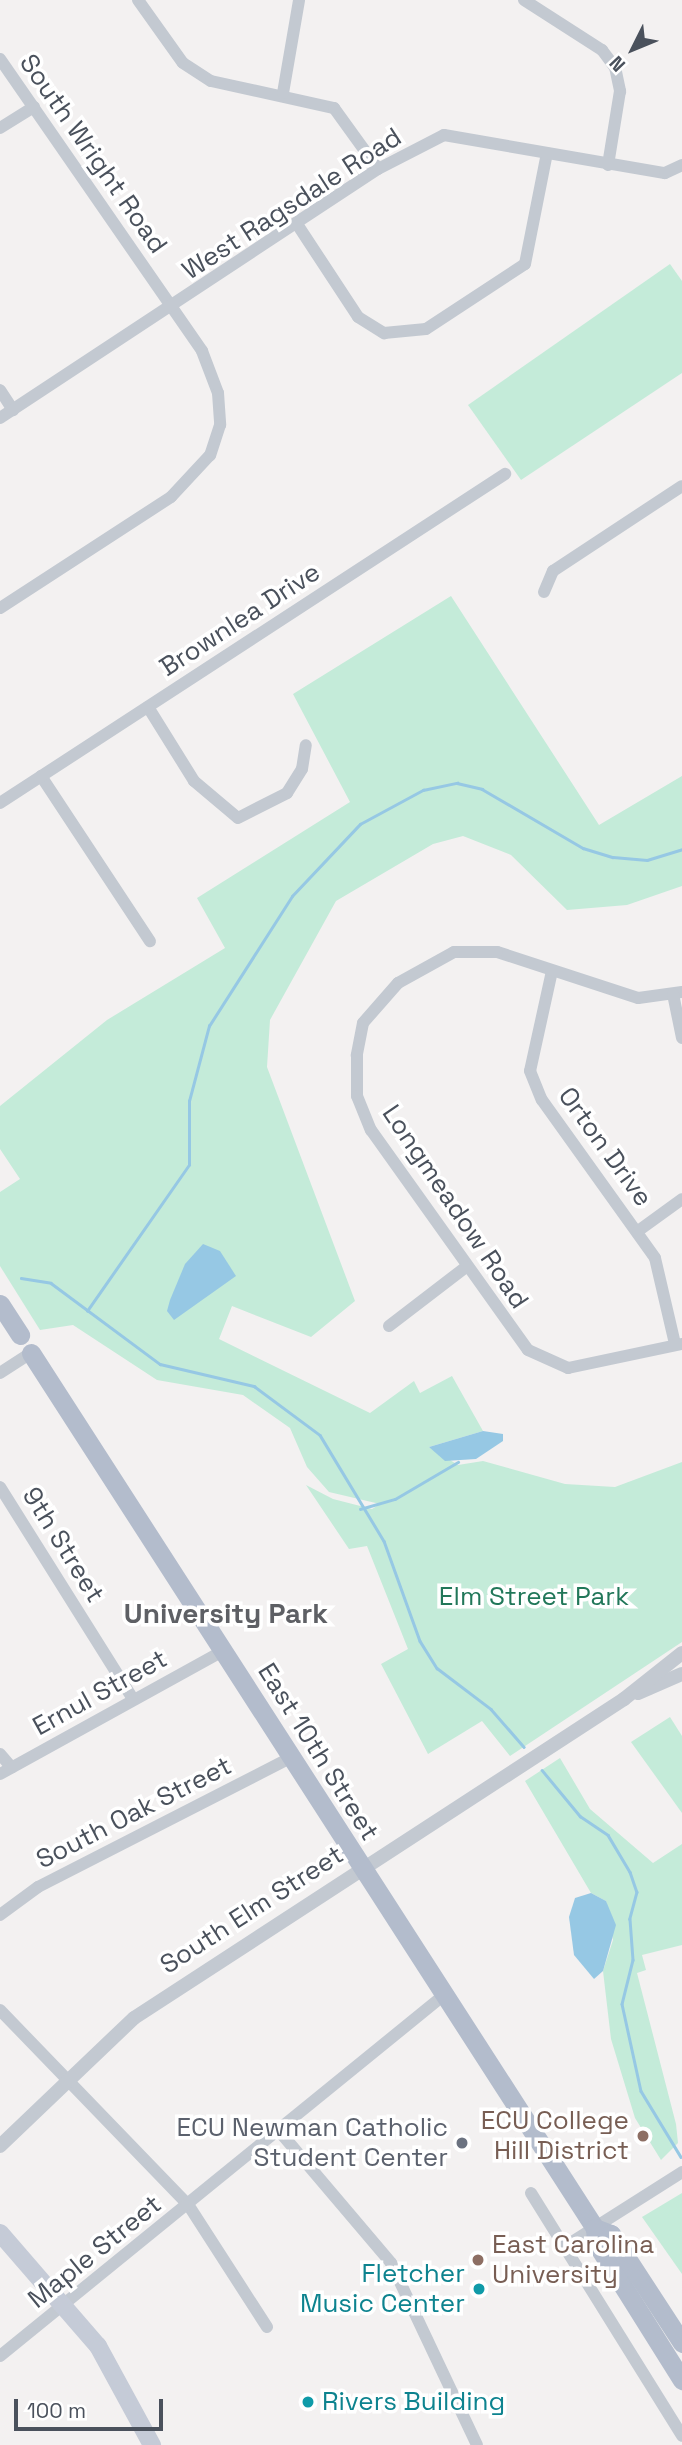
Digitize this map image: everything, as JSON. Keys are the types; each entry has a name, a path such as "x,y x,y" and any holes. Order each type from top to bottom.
{"main road":[{"name":"East 10th Street","path":"0,1304 292,1757 360,1868 595,2228 596,2244 682,2380"},
{"name":"East 10th Street","path":"595,2228 611,2234 682,2343"},
{"path":"0,2233 66,2304 97,2346 152,2445"}],"street":[{"path":"138,0 183,63 211,81 283,93 334,108 378,169"},
{"path":"283,93 299,0"},
{"path":"524,0 602,50 615,67 621,91 608,164"},
{"name":"South Wright Road","path":"0,59 202,351 218,393 220,425 210,455 171,497 0,608"},
{"path":"0,128 34,107"},
{"name":"West Ragsdale Road","path":"0,418 173,309 378,169 444,135 665,173 682,164"},
{"path":"298,224 358,317 384,333 426,329 524,264 547,153"},
{"path":"0,390 13,410"},
{"name":"Brownlea Drive","path":"0,803 505,474"},
{"path":"544,592 553,571 682,486"},
{"path":"148,707 194,781 238,818 287,793 306,746"},
{"path":"41,776 150,941"},
{"name":"Longmeadow Road","path":"678,993 638,998 497,952 454,952 398,984 363,1023 357,1096 371,1130 505,1324 547,1362 580,1367 678,1344"},
{"name":"Orton Drive","path":"552,971 530,1071 542,1100 655,1258 678,1344"},
{"path":"678,993 682,1038"},
{"path":"638,1231 682,1199"},
{"path":"388,1326 466,1267"},
{"path":"0,1373 32,1353"},
{"name":"9th Street","path":"0,1487 133,1699"},
{"name":"Ernul Street","path":"6,1771 223,1651"},
{"name":"South Elm Street","path":"0,2146 67,2079 134,2018 360,1868 624,1699 682,1653"},
{"path":"667,1663 679,1676"},
{"name":"South Elm Street","path":"624,1699 679,1676"},
{"path":"0,1754 6,1771"},
{"name":"South Oak Street","path":"0,1915 38,1887 292,1757"},
{"name":"Maple Street","path":"0,2356 280,2132 444,1995"},
{"path":"0,2010 188,2206 267,2327"},
{"path":"280,2132 391,2263 477,2445"},
{"path":"564,2247 682,2172"},
{"path":"531,2193 682,2436"}],"green space":[{"path":"670,264 682,281 682,373 521,480 468,405"},
{"name":"Elm Street Park","path":"451,596 599,825 682,776 682,886 627,905 567,910 511,855 463,836 433,844 336,901 270,1020 267,1067 355,1301 311,1337 232,1306 219,1339 370,1413 414,1381 420,1393 452,1376 483,1431 429,1447 458,1465 483,1461 565,1484 615,1487 682,1462 682,1642 510,1756 482,1721 428,1754 381,1664 408,1649 367,1546 349,1549 306,1485 333,1499 372,1509 380,1504 329,1492 307,1467 290,1428 243,1395 157,1380 73,1325 40,1330 0,1266 0,1192 20,1179 0,1149 0,1106 107,1020 225,948 197,898 350,802 293,694"},
{"path":"670,1717 682,1736 682,1813 631,1742"},
{"path":"560,1758 590,1809 653,1863 682,1844 682,1945 642,1955 646,1970 637,1973 676,2124 678,2143 661,2160 635,2118 611,2039 603,1971 613,1940 606,1901 591,1893 525,1781"},
{"path":"682,2193 682,2274 642,2217"}],"water":[{"path":"203,1244 220,1251 236,1276 174,1320 167,1311 170,1300 185,1264"},
{"path":"483,1431 503,1434 503,1441 476,1459 445,1461 429,1447"},
{"path":"591,1893 606,1901 616,1925 603,1971 594,1979 574,1955 569,1917 575,1898"}],"waterway":[{"path":"87,1311 189,1165 189,1101 209,1026 292,896 360,824 423,790 457,783 482,789 583,848 613,857 647,860 682,849"},
{"path":"21,1278 51,1283 160,1364 254,1386 320,1435 384,1541 420,1641 437,1668 491,1709 524,1747"},
{"path":"360,1509 395,1499 458,1462"},
{"path":"542,1770 580,1816 608,1835 630,1872 637,1892 630,1919 633,1960 622,2004 641,2091 681,2157"}],"place":[{"name":"ECU College Hill District","path":"643,2136"},
{"name":"ECU Newman Catholic Student Center","path":"462,2143"},
{"name":"East Carolina University","path":"478,2260"},
{"name":"Fletcher Music Center","path":"479,2289"},
{"name":"Rivers Building","path":"308,2402"}],"district":[{"name":"University Park","path":"226,1613"}]}
